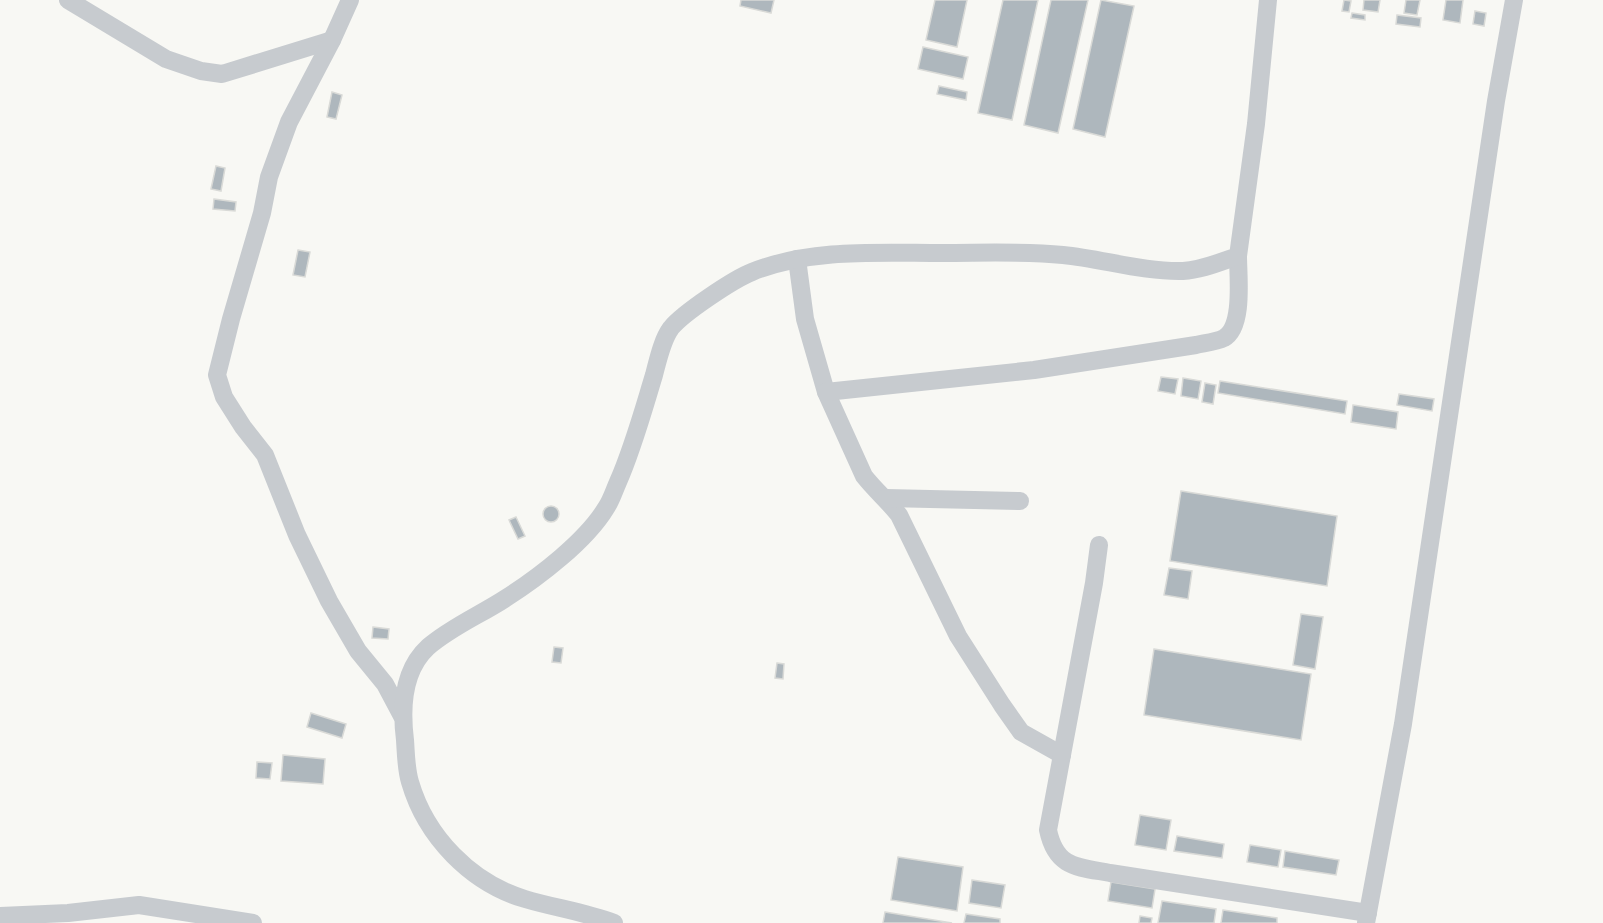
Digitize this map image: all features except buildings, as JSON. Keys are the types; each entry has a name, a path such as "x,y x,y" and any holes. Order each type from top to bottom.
{"street":[{"path":"68,0 166,59 201,71 222,74 333,40"},
{"path":"350,0 333,40 289,122 269,177 262,213 231,319 218,375 224,397 243,427 265,455 297,535 329,601 358,651 385,684 402,716"},
{"path":"826,392 1034,370 1222,339 1230,334 1237,318 1238,256 1256,124 1268,0"},
{"path":"1099,545 1048,830 1051,846 1060,859 1074,866 1367,918 1403,724 1496,101 1515,0"},
{"path":"614,923 591,914 523,899 496,888 475,876 454,856 422,811 410,780 402,716 409,675 425,650 446,633 508,597 569,550 606,508 627,462 668,331 684,314 750,272 797,259 884,253 1016,251 1068,255 1184,271 1204,268 1238,256"},
{"path":"797,259 805,319 826,392 864,476 899,515 958,636 1008,714 1021,732 1062,755"},
{"path":"886,498 1020,501"},
{"path":"0,916 68,913 139,905 253,923"}]}
